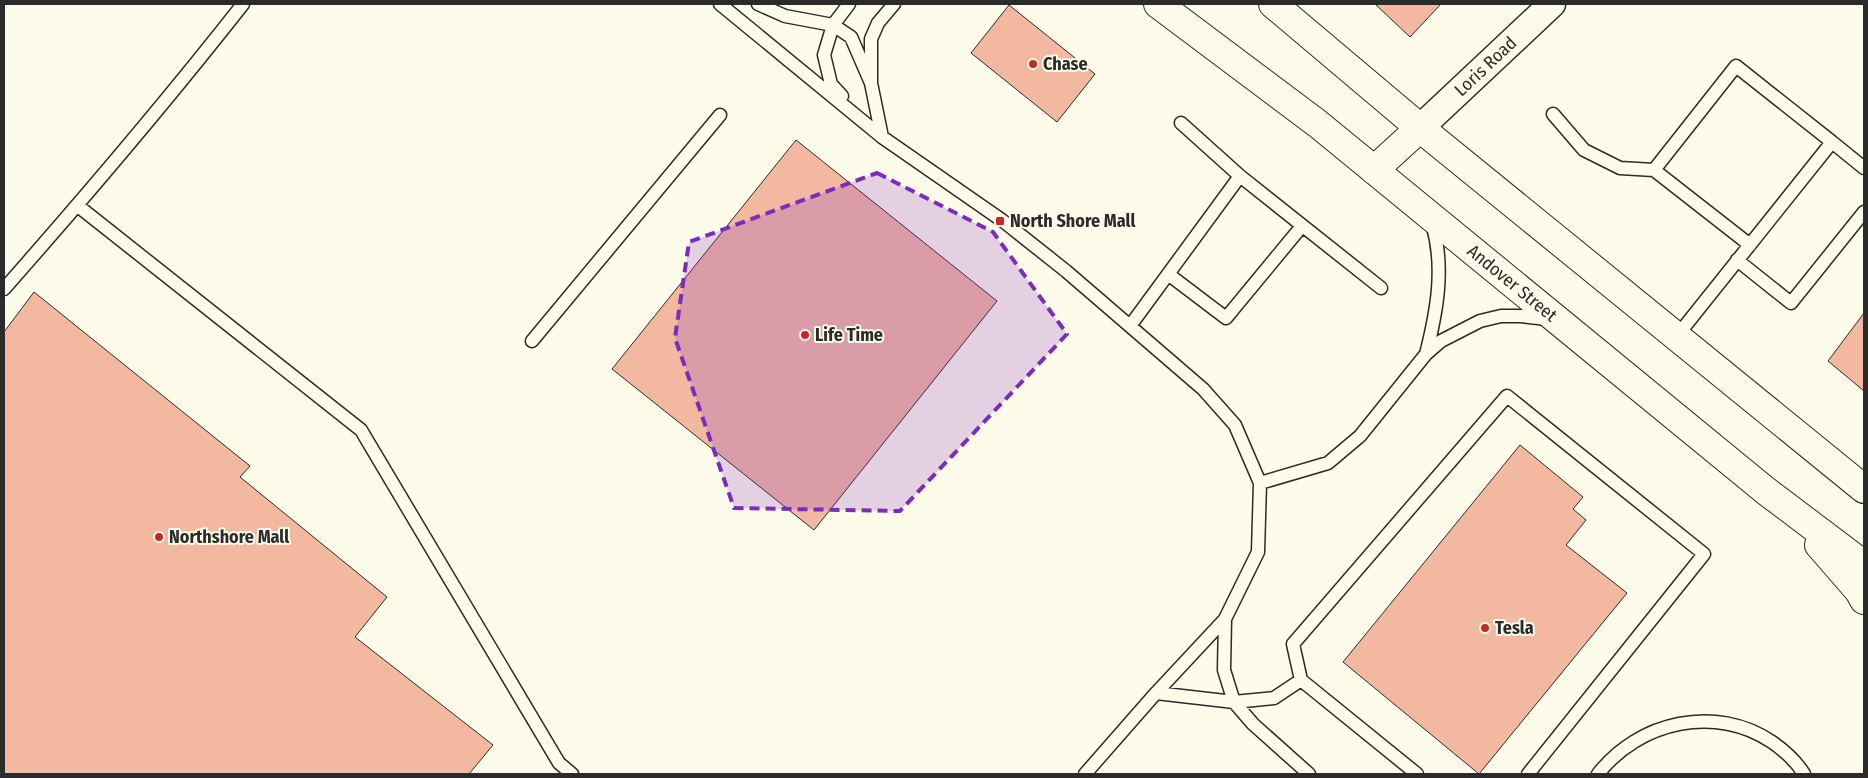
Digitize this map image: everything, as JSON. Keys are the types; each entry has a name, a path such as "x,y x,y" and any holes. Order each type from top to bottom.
{"highway":[{"name":"Andover Street","path":"1158,4 1318,124 1766,491 1864,565"},
{"path":"1273,4 1420,128 1863,487"},
{"path":"1374,170 1420,128"},
{"path":"1766,491 1827,553 1859,591 1864,600"}],"street":[{"name":"Loris Road","path":"1420,128 1552,4"}],"lane":[{"path":"4,289 78,206 191,70 242,4"},
{"path":"720,4 882,138 1003,221 1066,271 1203,389 1235,425 1260,483 1258,552 1225,619 1156,693 1085,774"},
{"path":"758,4 785,16 833,25 851,37 871,83"},
{"path":"849,4 833,25 824,55 831,84 882,138"},
{"path":"882,138 871,83 871,39 878,24 894,4"},
{"path":"1654,170 1736,66 1864,168"},
{"path":"1553,114 1584,150 1620,168 1654,170 1750,245"},
{"path":"532,342 720,115"},
{"path":"1181,122 1240,176 1381,288"},
{"path":"1677,336 1832,142"},
{"path":"1130,326 1240,176"},
{"path":"78,206 361,430 559,763 572,774"},
{"path":"1737,260 1791,303 1864,212"},
{"path":"1426,354 1432,332 1439,285 1440,261 1437,239 1430,216"},
{"path":"1168,274 1226,318 1302,226"},
{"path":"1260,483 1328,463 1360,436 1426,354 1441,341 1480,321 1500,316 1540,317 1560,322"},
{"path":"1417,774 1301,680 1293,644 1507,396 1704,554 1528,774"},
{"path":"1225,619 1224,670 1234,702 1253,724 1309,774"},
{"path":"1156,693 1234,702 1274,698 1301,680"},
{"path":"1598,774 1607,763 1629,744 1652,732 1677,724 1707,721 1737,724 1763,736 1798,764 1804,774"}],"highlighted area":[{"path":"877,173 993,232 1067,334 900,511 734,508 675,338 689,242"}],"building":[{"path":"1375,4 1441,4 1410,37"},
{"name":"Chase","path":"1009,5 1095,74 1057,122 971,53"},
{"name":"Life Time","path":"796,140 997,301 814,530 612,369"},
{"name":"Northshore Mall","path":"34,292 250,466 240,477 387,597 355,637 493,745 469,774 4,774 4,332"},
{"path":"1864,313 1864,391 1828,361"},
{"name":"Tesla","path":"1520,445 1583,497 1573,509 1586,520 1566,545 1627,593 1479,774 1343,662"}],"place":[{"name":"Chase","path":"1033,64"},
{"name":"North Shore Mall","path":"1000,221"},
{"name":"Life Time","path":"805,335"},
{"name":"Northshore Mall","path":"159,537"},
{"name":"Tesla","path":"1485,628"}]}
